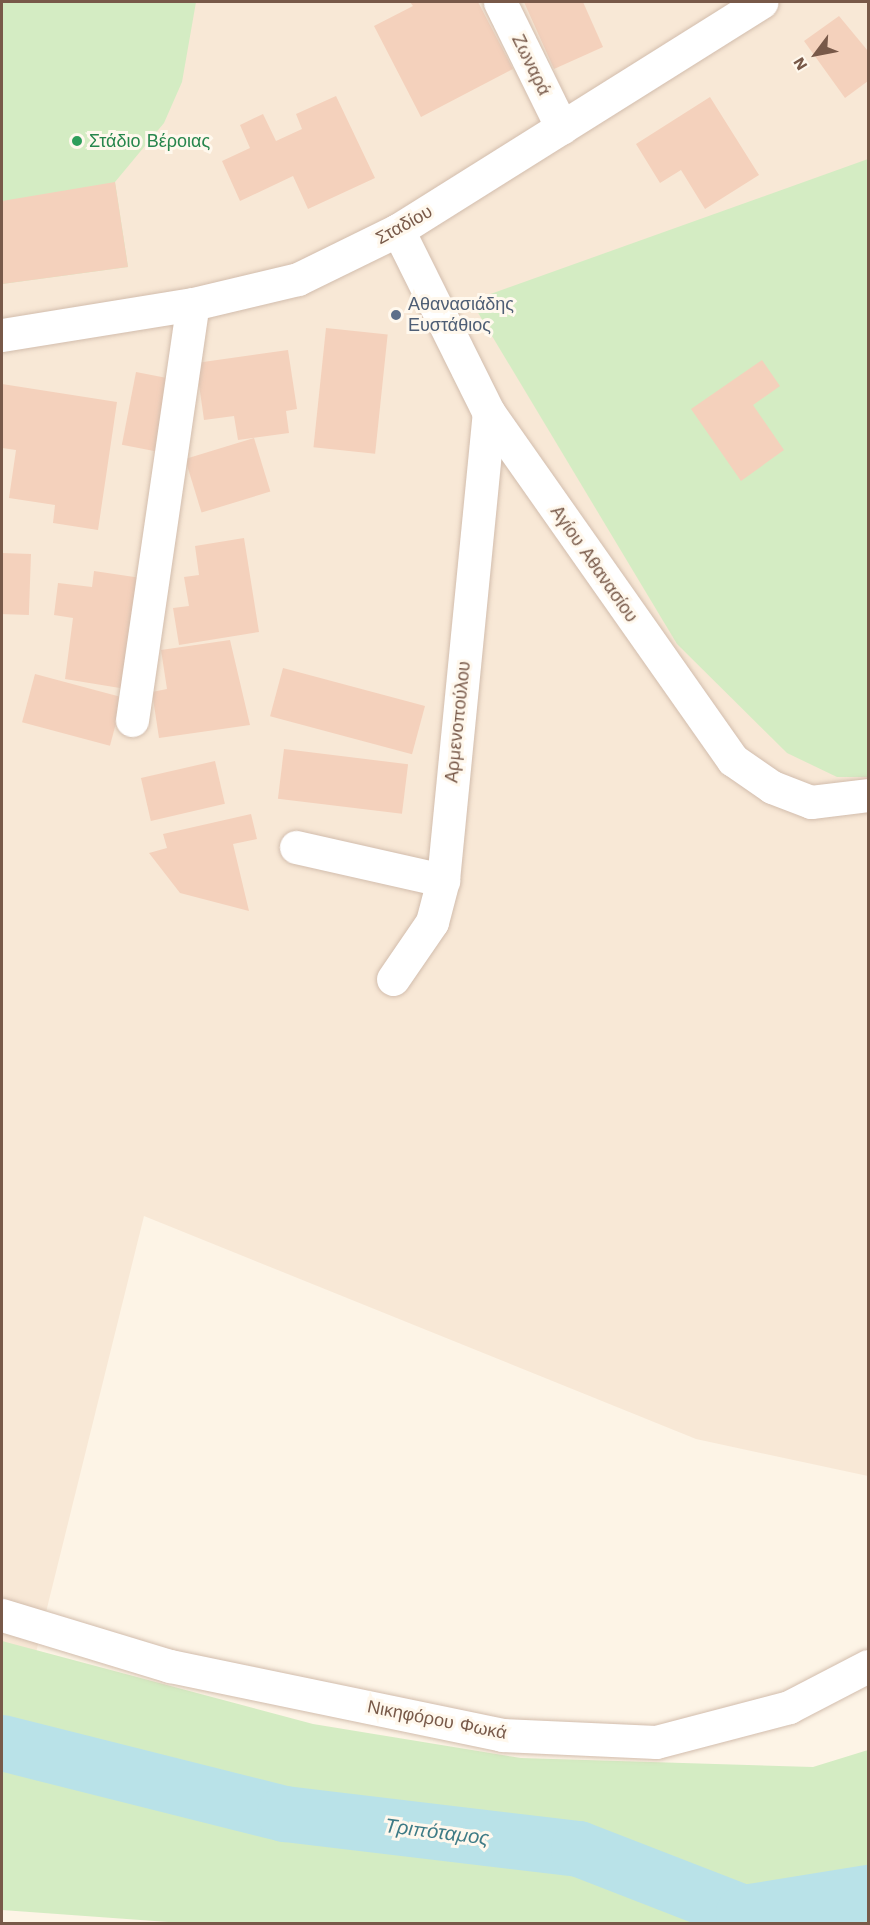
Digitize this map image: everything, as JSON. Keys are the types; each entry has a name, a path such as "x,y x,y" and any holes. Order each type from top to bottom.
{"street":[{"name":"Ζωναρά","path":"500,2 562,128"},
{"name":"Σταδίου","path":"2,335 193,304 298,279 398,231 761,2"},
{"name":"Αγίου Αθανασίου","path":"398,231 489,413 733,760 772,787 811,802 868,795"},
{"path":"132,720 193,304"},
{"name":"Αρμενοπούλου","path":"393,979 432,922 443,880 489,413"},
{"path":"296,847 443,880"},
{"name":"Νικηφόρου Φωκά","path":"2,1615 170,1666 502,1735 656,1742 789,1707 868,1666"}],"shaded area":[{"path":"2,2 868,2 868,1476 696,1439 144,1216 2,1790"}],"green space":[{"name":"Στάδιο Βέροιας","path":"2,2 196,2 182,82 164,123 115,182 128,267 2,284"},
{"path":"868,159 868,777 837,777 787,753 677,644 471,301"},
{"path":"2,1641 313,1724 521,1758 813,1767 868,1750 868,1923 196,1924 2,1910"}],"building":[{"path":"410,2 478,2 513,69 421,117 374,26 413,6"},
{"path":"524,2 583,2 603,47 554,69"},
{"path":"839,16 868,51 868,81 845,98 804,41"},
{"path":"336,96 375,178 308,209 293,176 240,201 222,161 250,148 240,125 263,114 276,141 302,129 296,114"},
{"path":"710,97 759,175 705,209 681,170 660,183 636,144"},
{"path":"115,182 128,267 2,284 2,201"},
{"path":"326,328 388,334 375,454 313,447"},
{"path":"288,350 297,409 286,411 289,433 238,440 234,416 204,420 196,363"},
{"path":"762,360 780,386 753,405 784,450 741,481 691,409"},
{"path":"136,372 173,379 159,452 122,445"},
{"path":"2,384 117,402 98,530 53,523 55,505 9,498 16,450 2,448"},
{"path":"254,438 270,492 202,513 185,459"},
{"path":"244,538 259,632 179,645 173,608 189,606 184,577 199,575 195,546"},
{"path":"2,553 31,554 29,615 2,614"},
{"path":"94,571 141,578 126,689 65,679 73,618 54,615 58,583 92,587"},
{"path":"230,640 250,725 159,738 152,692 167,689 161,650"},
{"path":"283,668 425,706 412,754 270,716"},
{"path":"35,674 123,698 110,746 22,722"},
{"path":"284,749 408,764 402,814 278,799"},
{"path":"215,761 225,804 151,821 141,778"},
{"path":"251,814 257,839 233,844 249,911 180,893 149,853 167,848 163,834"}],"waterway":[{"name":"Τριπόταμος","path":"2,1743 285,1814 579,1849 744,1913 868,1893"}],"place":[{"name":"Στάδιο Βέροιας","path":"77,141"},
{"name":"Αθανασιάδης Ευστάθιος","path":"396,315"}]}
